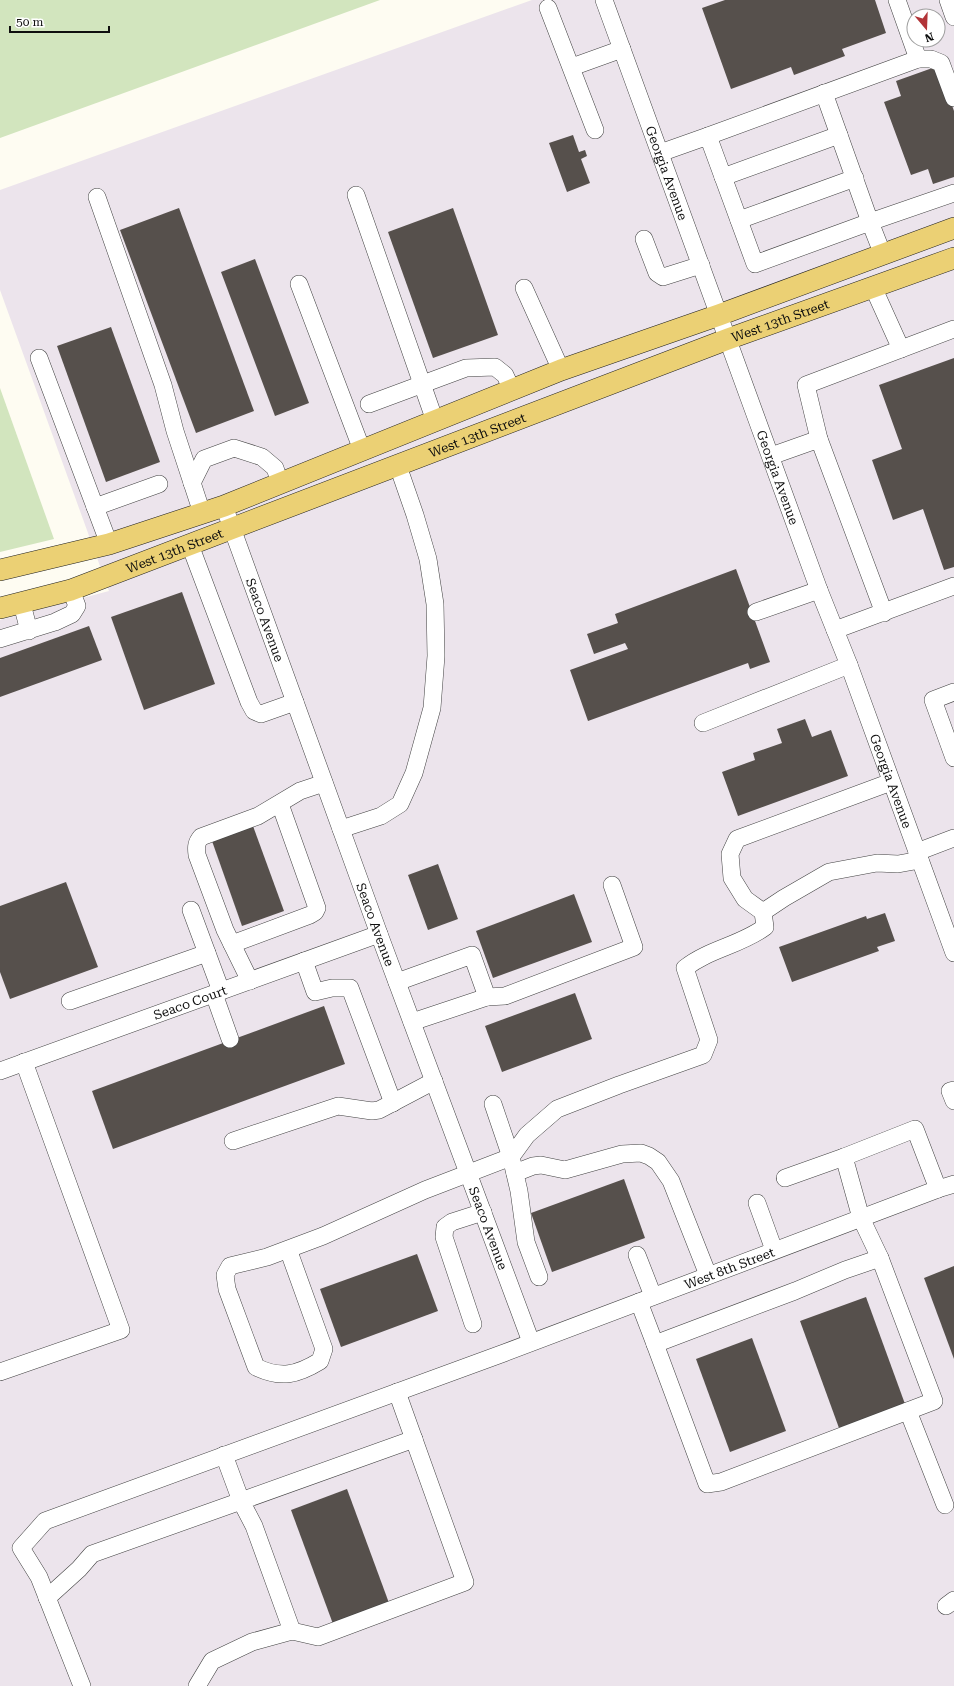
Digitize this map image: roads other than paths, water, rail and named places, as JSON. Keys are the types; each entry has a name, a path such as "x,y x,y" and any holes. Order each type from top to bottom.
{"main road":[{"name":"West 13th Street","path":"0,570 109,544 224,506 561,370 719,315 954,228"},
{"name":"West 13th Street","path":"0,608 22,604 71,590 232,530 728,339 954,258"}],"street":[{"path":"897,0 918,59"},
{"path":"948,0 954,17"},
{"name":"Georgia Avenue","path":"607,1 622,48 819,590 849,665 954,953"},
{"path":"548,8 595,130"},
{"path":"572,67 622,48"},
{"path":"660,153 918,59 931,59 941,63 954,98"},
{"path":"824,93 883,255"},
{"path":"723,177 839,135"},
{"path":"708,136 755,264 954,193"},
{"path":"739,220 855,178"},
{"path":"356,195 435,421"},
{"path":"97,197 163,385 175,430 202,513"},
{"path":"644,239 657,273 663,277 701,265"},
{"path":"299,284 362,450"},
{"path":"873,287 901,349"},
{"path":"524,288 561,370"},
{"path":"884,613 819,439 806,385 954,329"},
{"path":"39,358 109,544"},
{"path":"369,404 466,368 495,367 505,375 512,390"},
{"path":"771,456 819,439"},
{"path":"192,483 204,459 234,448 262,457 275,468 280,483"},
{"path":"341,829 381,816 400,804 414,773 432,708 436,656 435,604 428,559 398,466"},
{"path":"95,508 159,484"},
{"name":"Seaco Avenue","path":"224,506 379,934 531,1342"},
{"path":"190,546 245,692 254,711 261,714 295,702"},
{"path":"835,630 954,586"},
{"path":"0,639 72,614 77,606 71,590"},
{"path":"756,612 819,590"},
{"path":"22,604 29,630"},
{"path":"703,723 849,665"},
{"path":"954,692 933,700 954,758"},
{"path":"513,1165 527,1135 557,1109 703,1055 709,1040 685,968 696,959 754,935 766,927 763,912 745,899 732,878 730,854 737,839 891,782"},
{"path":"250,981 225,930 197,855 197,842 201,837 207,834 258,816 300,791 324,783"},
{"path":"232,944 310,915 315,912 317,908 280,804"},
{"path":"763,912 829,872 877,863 898,864 954,838"},
{"path":"412,1022 487,997 505,996 634,947 612,884"},
{"path":"191,910 207,953 230,1039"},
{"name":"Seaco Court","path":"0,1071 379,934"},
{"path":"70,1001 207,953"},
{"path":"397,982 472,955 487,997"},
{"path":"304,961 315,992 332,988 350,988 393,1103"},
{"path":"0,1372 121,1330 24,1062"},
{"path":"233,1141 338,1106 372,1111 379,1110 434,1081"},
{"path":"954,1090 950,1091 954,1101"},
{"path":"493,1104 513,1165 519,1191 526,1242 539,1277"},
{"path":"785,1178 915,1129 938,1189"},
{"path":"288,1249 324,1349 320,1361 308,1368 287,1375 269,1373 256,1367 227,1289 225,1274 230,1266 267,1257 288,1249 323,1236 425,1190 468,1173 513,1165 541,1166 566,1170 622,1154 641,1153 649,1156 666,1172 671,1181 708,1275"},
{"path":"637,1255 655,1344 707,1484 721,1482 934,1401 880,1258 861,1218 844,1157"},
{"name":"West 8th Street","path":"47,1598 39,1577 21,1548 45,1521 504,1353 774,1250 954,1184"},
{"path":"757,1203 774,1250"},
{"path":"473,1324 444,1237 445,1227 452,1222 483,1212"},
{"path":"655,1344 795,1291 845,1270 880,1258"},
{"path":"197,1686 212,1661 252,1642 292,1631 318,1637 465,1582 397,1392"},
{"path":"908,1411 945,1504"},
{"path":"82,1686 47,1598 79,1569 92,1554 414,1439"},
{"path":"224,1455 241,1501 254,1526 292,1631"}]}
